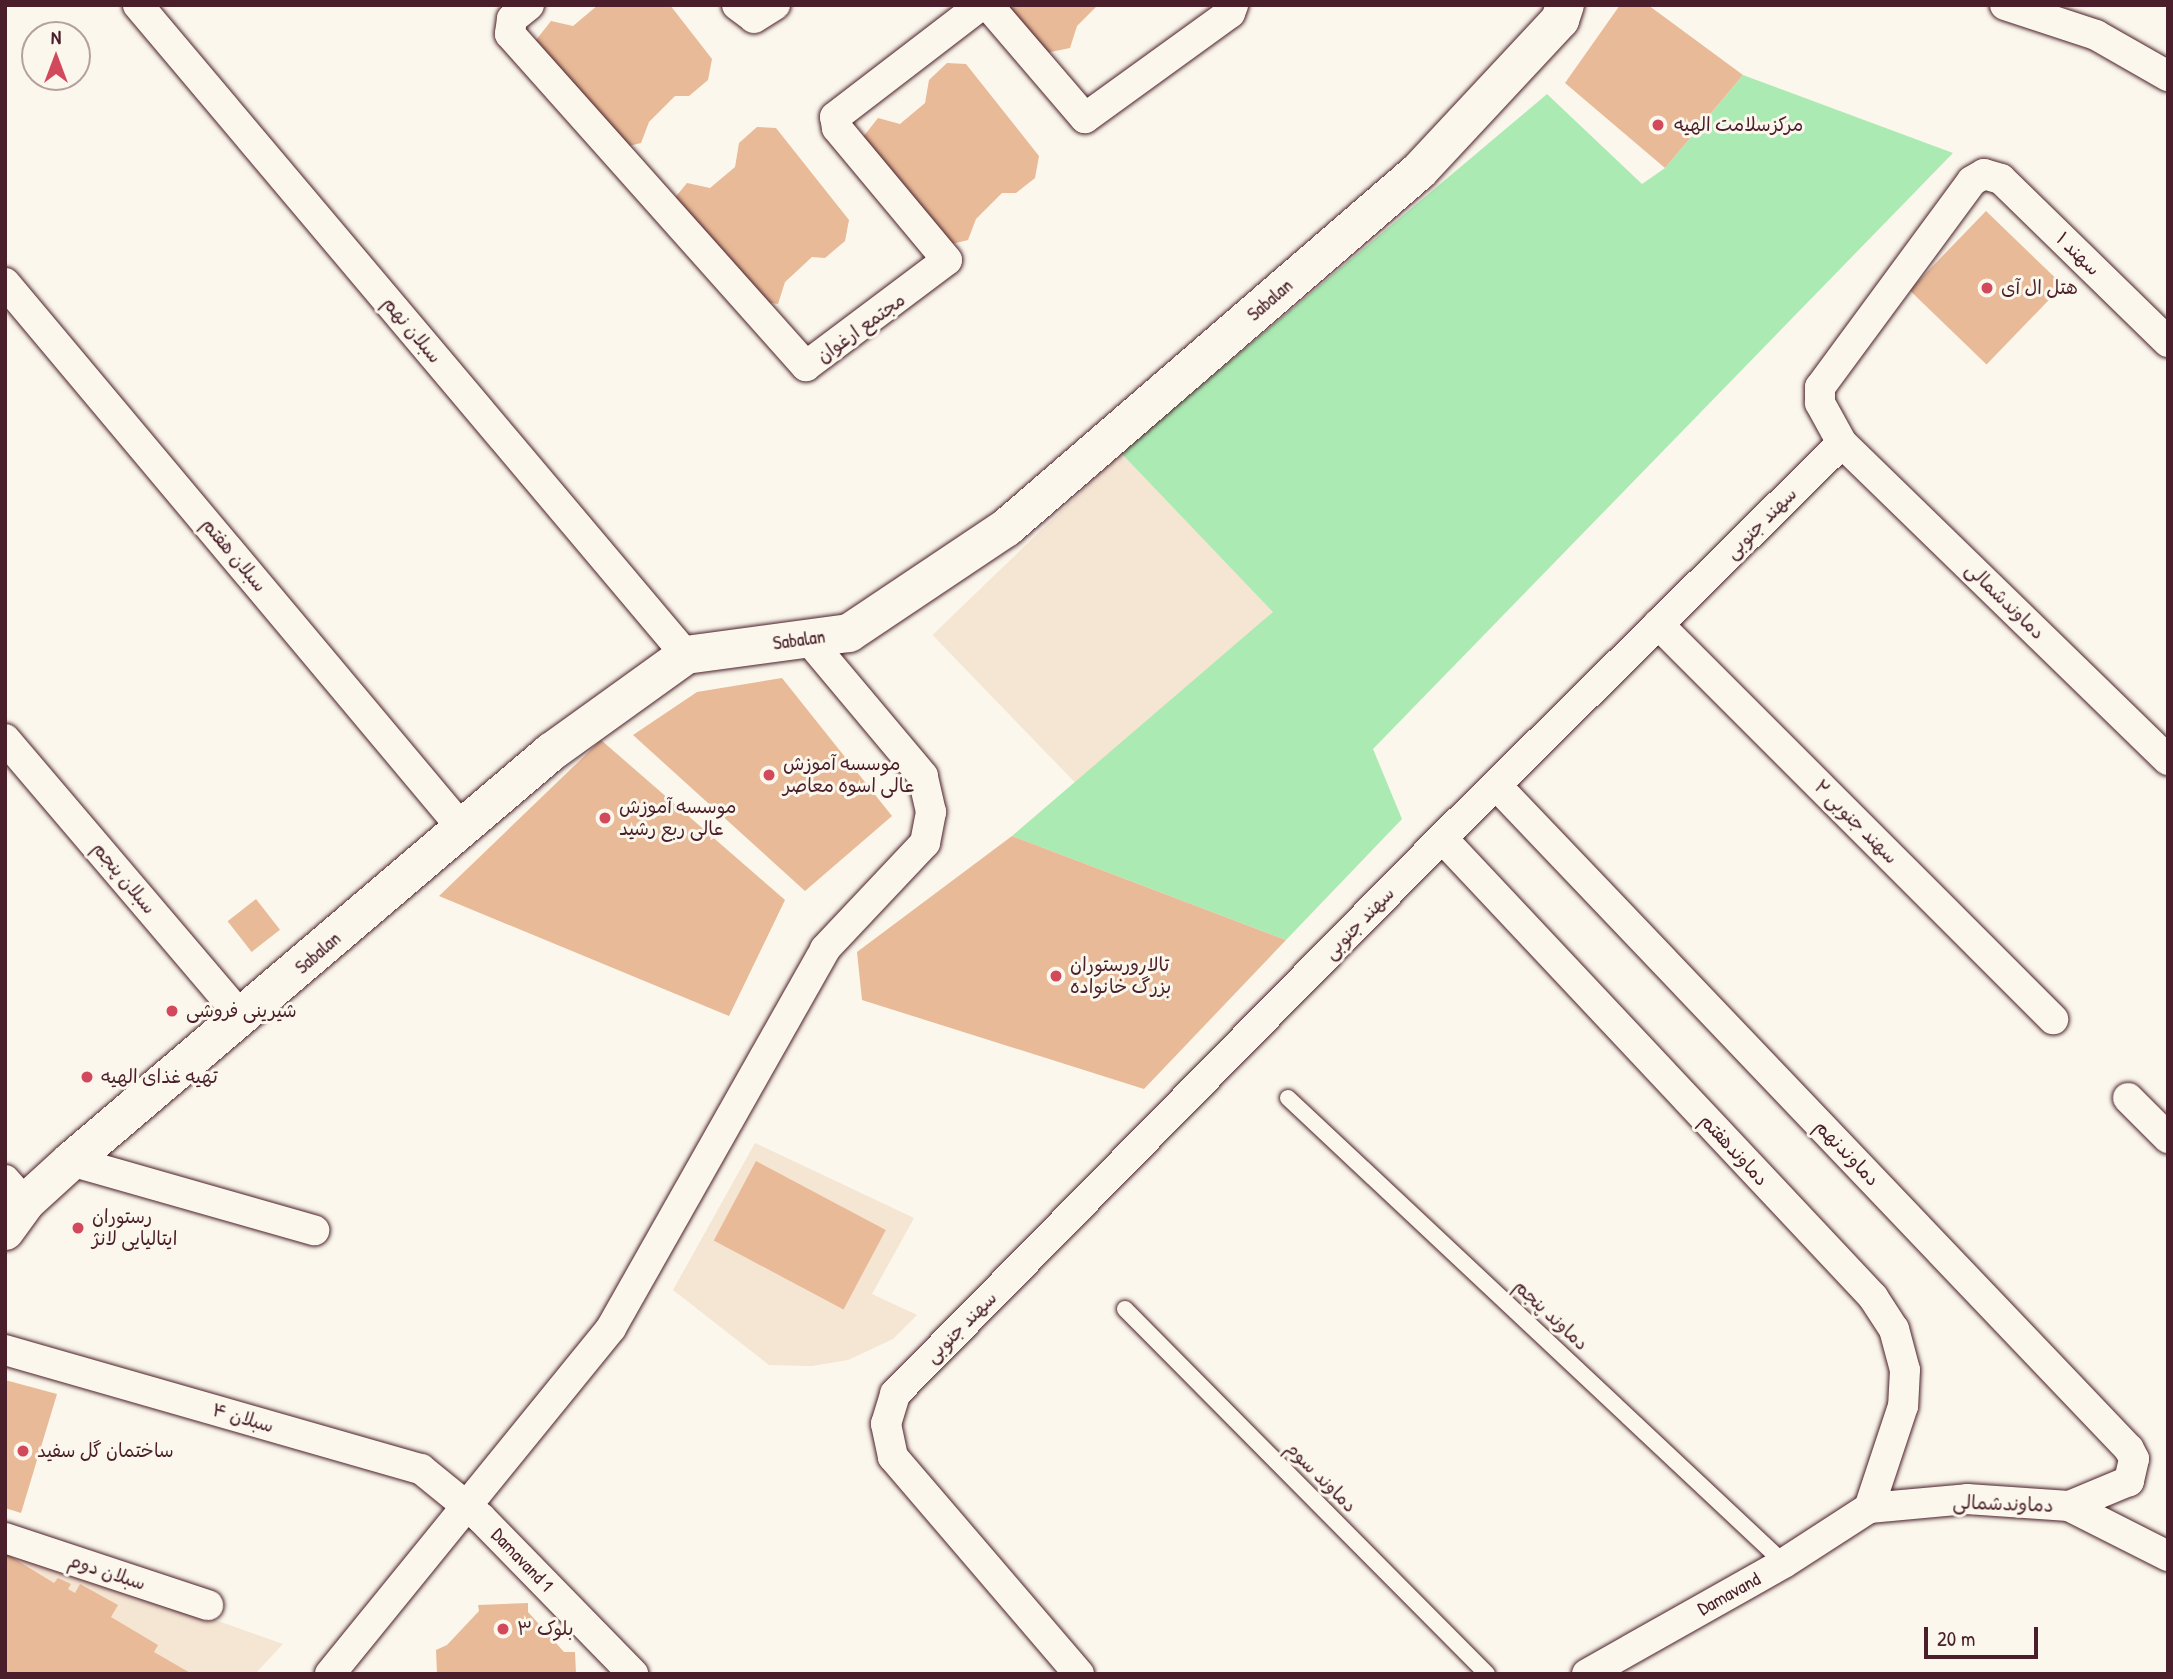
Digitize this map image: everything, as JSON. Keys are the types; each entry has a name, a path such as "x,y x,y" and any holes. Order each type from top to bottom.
{"street":[{"name":"سبلان نهم","path":"138,5 686,655"},
{"name":"مجتمع ارغوان","path":"529,5 508,26 798,362 806,366 826,355 947,260 836,128 835,117 981,5"},
{"path":"737,5 754,18 775,5"},
{"path":"988,5 1085,118 1230,13 1233,5"},
{"name":"Sabalan","path":"12,1205 71,1161 551,752 686,655 849,633 1006,528 1419,171 1560,20 1565,5"},
{"path":"2005,5 2096,35 2168,76"},
{"name":"سهند ۱","path":"1842,443 1819,403 1819,387 1972,181 1984,174 2001,179 2168,342"},
{"name":"سبلان هفتم","path":"5,283 462,828"},
{"name":"سهند جنوبی","path":"1079,1674 893,1457 886,1424 895,1394 1442,838 1842,443"},
{"name":"دماوندشمالی","path":"1842,443 2168,760"},
{"name":"سهند جنوبی ۲","path":"1658,624 2053,1019"},
{"path":"330,1674 468,1508 611,1328 825,949 925,843 932,812 923,776 808,639"},
{"name":"سبلان پنجم","path":"5,739 242,1017"},
{"name":"دماوندنهم","path":"1496,785 2129,1449 2134,1459 2129,1482 2069,1506"},
{"name":"دماوندهفتم","path":"1442,838 1873,1297 1894,1329 1905,1370 1903,1406 1869,1508"},
{"path":"2128,1098 2168,1138"},
{"path":"71,1161 314,1230"},
{"name":"سبلان ۴","path":"5,1350 421,1469 468,1508"},
{"name":"دماوندشمالی","path":"1869,1508 1967,1499 2069,1506 2168,1556"},
{"name":"Damavand 1","path":"468,1508 633,1674"},
{"name":"Damavand","path":"1587,1674 1784,1563 1869,1508"},
{"name":"سبلان دوم","path":"5,1538 208,1605"}],"lane":[{"name":"دماوند پنجم","path":"1288,1098 1784,1563"},
{"name":"دماوند سوم","path":"1125,1309 1487,1674"}],"shaded area":[{"path":"1121,453 1274,611 1085,793 933,635"},
{"path":"755,1143 914,1218 872,1294 917,1315 893,1339 848,1360 812,1366 769,1365 673,1290"},
{"path":"5,1545 283,1644 255,1674 5,1674"}],"green space":[{"path":"1743,75 1953,153 1373,749 1402,819 1286,940 1012,836 1273,612 1121,453 1547,94 1642,184 1665,168"}],"building":[{"path":"598,5 670,5 712,59 708,80 689,96 675,96 649,122 641,143 613,150 540,59 536,40 551,21 573,26"},
{"path":"1002,5 1098,5 1077,26 1070,48 1041,54"},
{"name":"مرکزسلامت الهیه","path":"1620,5 1648,5 1743,75 1665,168 1565,83"},
{"path":"947,63 966,64 1039,156 1035,178 1016,193 1002,193 976,219 968,240 940,247 863,137 878,118 900,124 925,103 929,80"},
{"path":"757,127 776,128 849,220 845,241 825,258 812,257 785,282 778,304 759,301 673,200 687,183 710,188 735,167 739,143"},
{"name":"هتل ال آی","path":"1986,211 2063,285 1987,364 1910,290"},
{"name":"موسسه آموزش عالی اسوه معاصر","path":"782,678 892,816 805,891 633,735 697,692"},
{"name":"موسسه آموزش عالی ربع رشید","path":"601,740 785,900 729,1016 439,896"},
{"name":"تالارورستوران بزرگ خانواده","path":"1012,836 1286,940 1144,1089 862,1000 857,952"},
{"path":"256,899 280,930 252,952 228,921"},
{"path":"756,1161 886,1230 844,1309 714,1240"},
{"name":"ساختمان گل سفید","path":"5,1380 57,1394 21,1513 5,1508"},
{"path":"5,1553 54,1583 58,1578 71,1584 68,1589 75,1593 80,1584 118,1605 111,1617 158,1645 154,1652 192,1674 5,1674"},
{"name":"بلوک ۳","path":"528,1603 528,1612 564,1652 575,1652 576,1674 437,1674 436,1650 447,1645 479,1611 478,1605"}],"place":[{"name":"مرکزسلامت الهیه","path":"1658,125"},
{"name":"هتل ال آی","path":"1987,288"},
{"name":"موسسه آموزش عالی اسوه معاصر","path":"769,775"},
{"name":"موسسه آموزش عالی ربع رشید","path":"605,818"},
{"name":"تالارورستوران بزرگ خانواده","path":"1056,976"},
{"name":"شیرینی فروشی","path":"172,1011"},
{"name":"تهیه غذای الهیه","path":"87,1077"},
{"name":"رستوران ایتالیایی لانژ","path":"78,1228"},
{"name":"ساختمان گل سفید","path":"23,1451"},
{"name":"بلوک ۳","path":"503,1629"}]}
